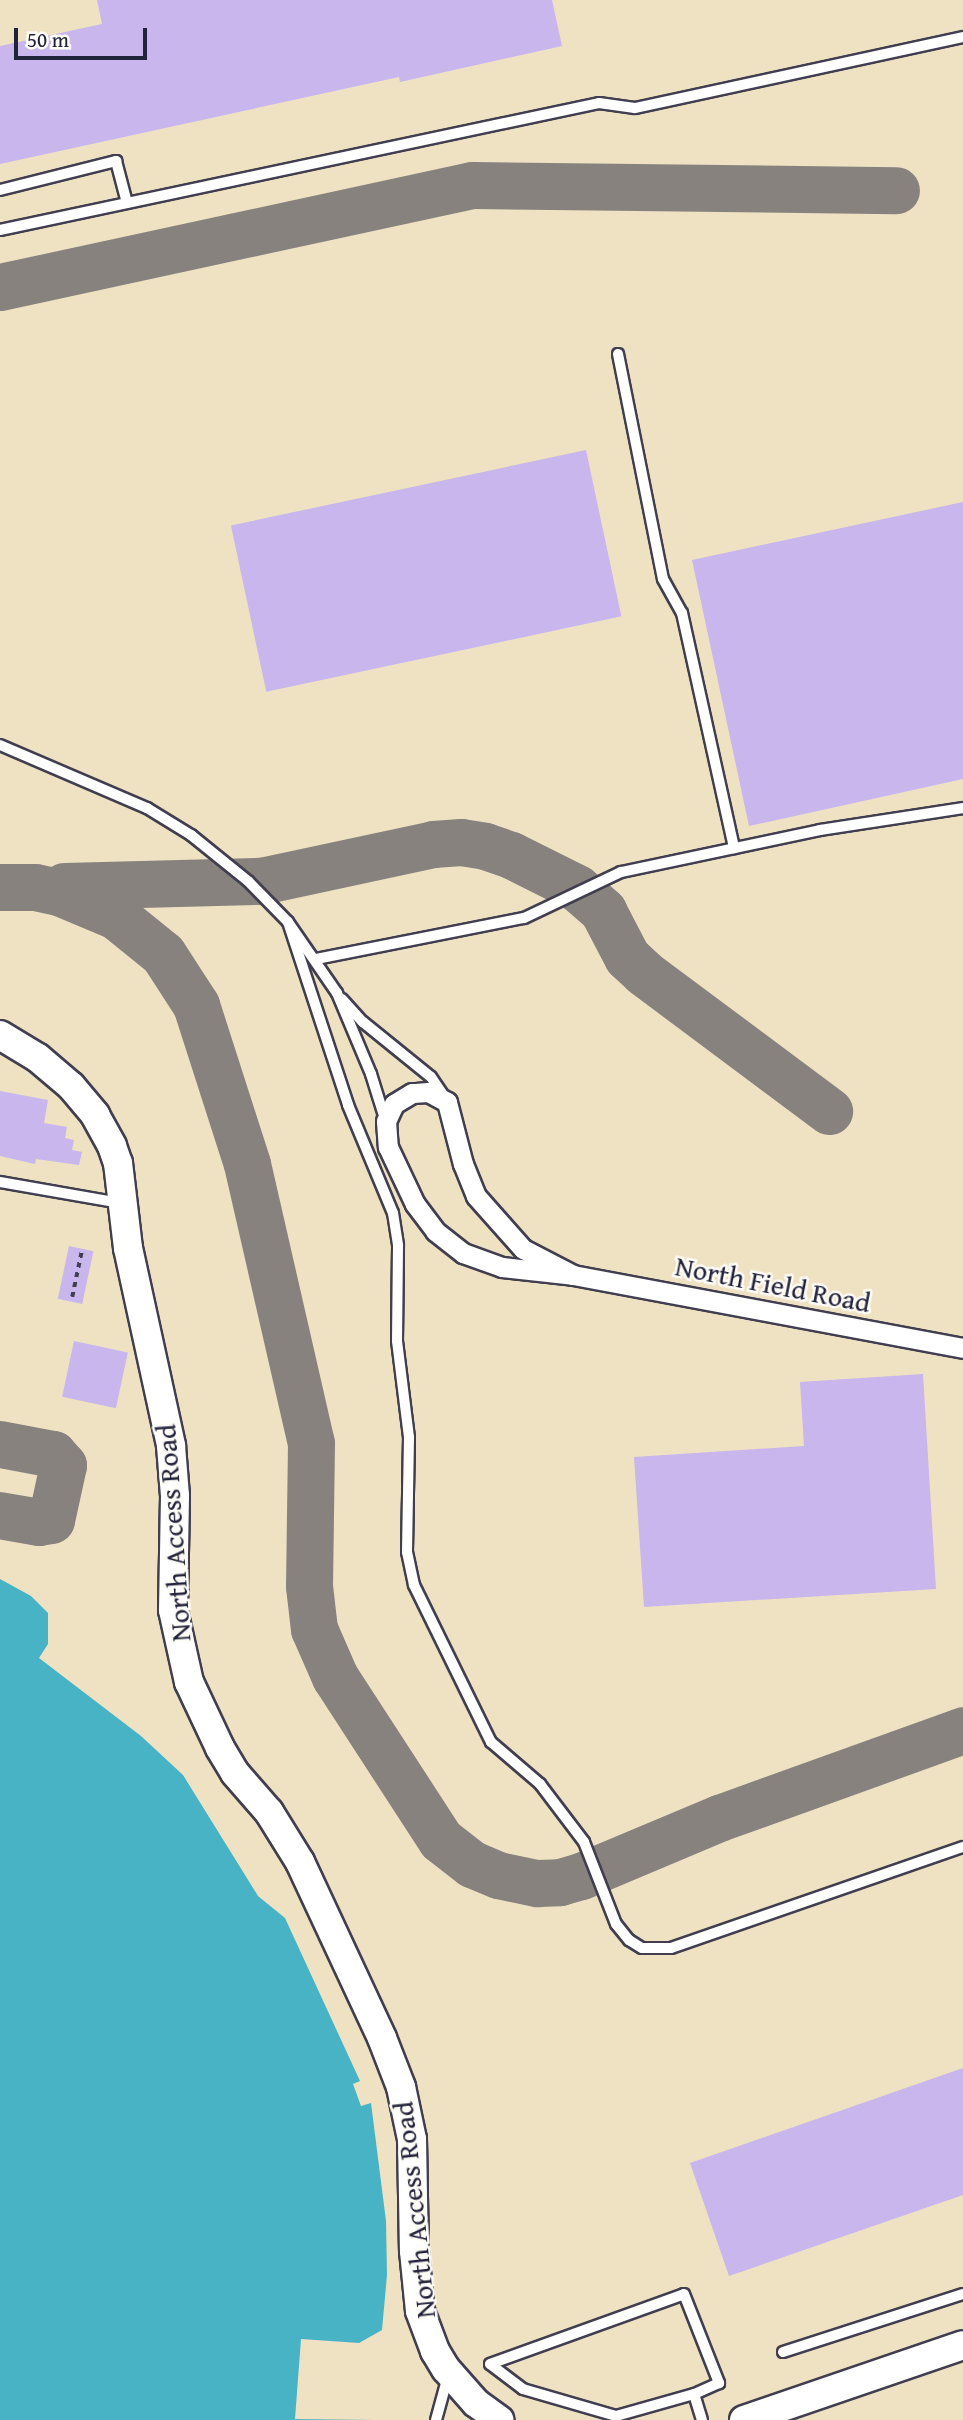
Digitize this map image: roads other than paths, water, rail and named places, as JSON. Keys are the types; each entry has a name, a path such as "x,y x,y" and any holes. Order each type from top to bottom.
{"street":[{"name":"North Access Road","path":"0,1035 55,1072 95,1115 118,1163 128,1248 171,1446 175,1496 173,1610 182,1659 197,1704 214,1737 235,1773 269,1812 300,1862 393,2063 412,2139 414,2251 420,2311 435,2351 449,2372 476,2403 499,2420"},
{"path":"386,1121 394,1104 412,1093 428,1092 447,1102"},
{"name":"North Field Road","path":"447,1102 463,1164 476,1196 523,1250 573,1275"},
{"name":"North Field Road","path":"386,1121 388,1147 415,1204 435,1231 463,1252 502,1267 573,1275 963,1348"},
{"path":"744,2420 963,2345"}],"lane":[{"path":"0,230 600,103 635,108 963,37"},
{"path":"0,190 116,161 127,203"},
{"path":"618,354 663,579 682,613 734,848"},
{"path":"0,745 99,785 166,819 228,863 288,922 337,993 363,1023 431,1077 447,1102"},
{"path":"316,960 524,918 621,872 820,830 963,808"},
{"path":"288,922 348,1105 393,1213 398,1246 397,1341 409,1437 407,1552 414,1585 491,1742 540,1784 584,1842 616,1924 629,1940 642,1948 671,1948 963,1847"},
{"path":"337,993 371,1074 386,1121"},
{"path":"0,1182 121,1203"},
{"path":"684,2294 719,2383 694,2394 616,2416 523,2389 490,2364 684,2294"},
{"path":"783,2352 963,2294"},
{"path":"436,2420 449,2372"},
{"path":"694,2394 702,2420"}],"water":[{"path":"0,1565 59,1608 52,1639 251,1826 392,2133 392,2345 378,2344 373,2420 0,2420"}]}
